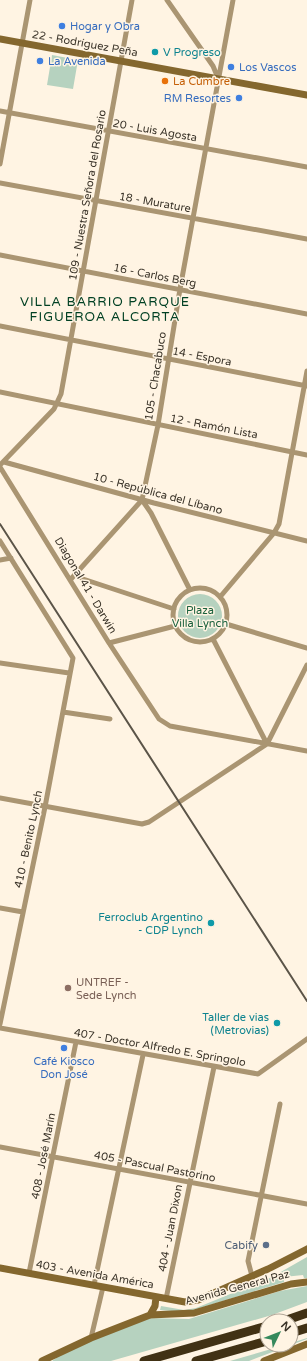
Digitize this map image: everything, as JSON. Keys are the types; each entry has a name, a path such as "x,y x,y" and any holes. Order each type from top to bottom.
{"highway":[{"path":"144,1361 259,1328"},
{"path":"196,1361 259,1343"}],"street":[{"path":"0,164 30,0"},
{"name":"109 - Nuestra Señora del Rosario","path":"2,465 58,403 62,394 132,0"},
{"path":"167,0 213,66 219,79"},
{"name":"105 - Chacabuco","path":"142,500 158,425 180,289 233,0"},
{"name":"22 - Rodríguez Peña","path":"0,39 121,60 307,96"},
{"name":"20 - Luis Agosta","path":"0,111 307,167"},
{"name":"18 - Murature","path":"0,183 307,239"},
{"name":"16 - Carlos Berg","path":"0,255 307,314"},
{"name":"14 - Espora","path":"0,326 306,386"},
{"path":"220,597 274,533 279,524 306,386 307,370"},
{"name":"12 - Ramón Lista","path":"0,392 307,455"},
{"name":"10 - República del Líbano","path":"2,465 307,541"},
{"name":"Diagonal 41 - Darwin","path":"2,465 109,643 154,714 170,726 267,744"},
{"path":"70,579 142,500 151,513 190,590"},
{"path":"0,542 10,558 0,560"},
{"name":"410 - Benito Lynch","path":"0,1024 46,807 73,658 10,558"},
{"path":"75,574 83,579 174,609"},
{"path":"204,588 211,590 220,597 226,608 226,624 219,635 204,642 191,641 181,634 176,626 173,615 177,600 190,590 204,588"},
{"path":"226,624 307,648"},
{"path":"109,643 176,626"},
{"path":"213,639 267,744"},
{"path":"0,663 70,673"},
{"path":"0,798 142,824 149,822 267,744 307,665"},
{"path":"63,712 110,719"},
{"path":"267,744 307,751"},
{"path":"0,908 23,912"},
{"name":"407 - Doctor Alfredo E. Springolo","path":"0,1028 143,1055 258,1074 307,1039"},
{"name":"408 - José Marín","path":"30,1273 76,1042"},
{"path":"94,1285 120,1169 143,1055"},
{"name":"404 - Juan Dixon","path":"166,1299 214,1067"},
{"path":"280,1104 248,1261 252,1276 295,1257 307,1249"},
{"name":"405 - Pascual Pastorino","path":"0,1147 307,1204"},
{"name":"403 - Avenida América","path":"0,1268 185,1302 198,1300 252,1276"},
{"name":"Avenida General Paz","path":"68,1348 150,1315 194,1314 291,1284 307,1282"},
{"path":"91,1338 103,1287"},
{"path":"150,1315 155,1306 156,1297"},
{"path":"264,1361 307,1344"},
{"path":"42,1361 68,1348"},
{"path":"49,1361 68,1348"}],"green space":[{"path":"52,55 78,60 73,89 47,85"},
{"name":"Plaza Villa Lynch","path":"196,594 204,594 216,600 222,612 222,620 216,632 204,638 196,638 184,632 178,620 178,612 184,600"},
{"path":"307,1257 307,1278 304,1278 303,1275 284,1277 284,1282 197,1309 183,1312 160,1310 161,1306 184,1310 196,1308 272,1277"},
{"path":"307,1286 307,1302 277,1313 259,1313 259,1319 111,1361 52,1361 66,1351 145,1318 189,1319 280,1291"},
{"path":"307,1338 299,1342 299,1340"},
{"path":"259,1353 270,1353 249,1361 230,1361"}],"railway":[{"path":"0,524 307,1001"}],"place":[{"name":"Hogar y Obra","path":"62,26"},
{"name":"V Progreso","path":"155,52"},
{"name":"La Avenida","path":"40,61"},
{"name":"Los Vascos","path":"231,67"},
{"name":"La Cumbre","path":"165,81"},
{"name":"RM Resortes","path":"239,98"},
{"name":"Ferroclub Argentino - CDP Lynch","path":"211,923"},
{"name":"UNTREF - Sede Lynch","path":"68,988"},
{"name":"Taller de vias (Metrovias)","path":"277,1023"},
{"name":"Café Kiosco Don José","path":"64,1048"},
{"name":"Cabify","path":"266,1245"}],"district":[{"name":"VILLA BARRIO PARQUE FIGUEROA ALCORTA","path":"105,308"}]}
